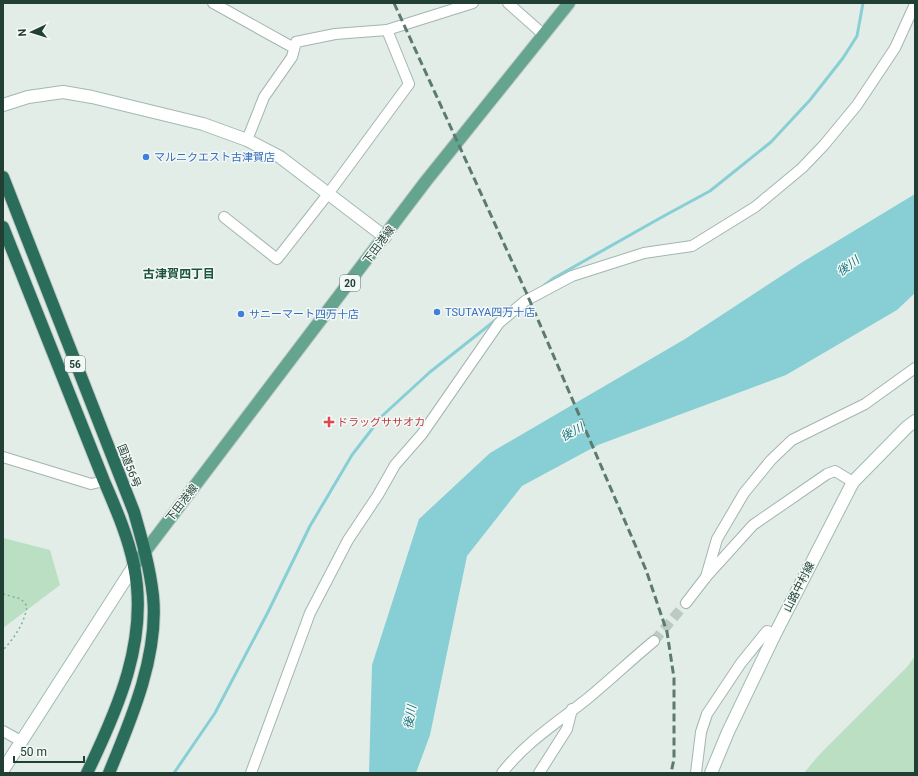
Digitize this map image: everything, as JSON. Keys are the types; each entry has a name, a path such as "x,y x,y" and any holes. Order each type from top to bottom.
{"highway":[{"name":"国道56号","path":"3,177 134,512 145,551 153,596 153,629 146,672 109,773"},
{"name":"56","path":"3,226 104,481 120,517 137,582 137,623 132,658 112,722 87,773"}],"main road":[{"name":"下田港線","path":"134,566 426,181 569,3"}],"street":[{"path":"213,3 294,48"},
{"path":"247,140 264,97 292,57 296,42 335,34 387,30 473,3"},
{"path":"508,3 544,35"},
{"path":"252,773 310,613 348,540 378,495 395,464 422,434 499,323 525,301 572,276 644,253 692,246 755,207 802,168 858,105 895,48 915,4"},
{"path":"224,217 277,259 328,194 409,84 387,30"},
{"path":"3,105 28,97 62,92 92,97 203,124 247,140 280,157 385,236"},
{"path":"706,577 717,539 744,493 771,460 792,440 865,404 915,368"},
{"name":"山路中村線","path":"711,773 728,732 775,634 853,482 907,427 915,422"},
{"path":"3,457 91,484 104,481"},
{"path":"686,603 706,577 753,525 827,474 835,471 853,482"},
{"path":"3,770 134,566"},
{"path":"696,773 701,732 707,714 741,663 767,631 775,634"},
{"path":"502,773 512,760 654,641"},
{"path":"539,773 566,729 572,709"},
{"path":"3,731 22,741"}],"path":[{"path":"3,594 21,599 27,606 26,614 10,643 3,650"}],"green space":[{"path":"3,538 50,550 60,585 3,628"},
{"path":"915,656 915,773 804,773 819,755 907,667"}],"water":[{"name":"後川","path":"915,194 915,293 897,310 786,375 598,445 522,486 467,556 430,735 416,773 369,773 372,665 419,519 490,453 685,339 801,263"}],"waterway":[{"path":"542,287 554,278 710,191 771,142 810,100 843,58 857,36 863,3"},
{"path":"174,773 215,713 268,612 310,526 352,455 382,416 430,372 497,319"}],"tunnel":[{"path":"654,641 686,603"}],"railway":[{"path":"394,3 526,292 646,570 667,632 674,678 674,759 671,773"}],"place":[{"name":"マルニクエスト古津賀店","path":"146,157"},
{"name":"TSUTAYA四万十店","path":"437,312"},
{"name":"サニーマート四万十店","path":"241,314"},
{"name":"ドラッグササオカ","path":"329,422"}],"district":[{"name":"古津賀四丁目","path":"179,274"}]}
